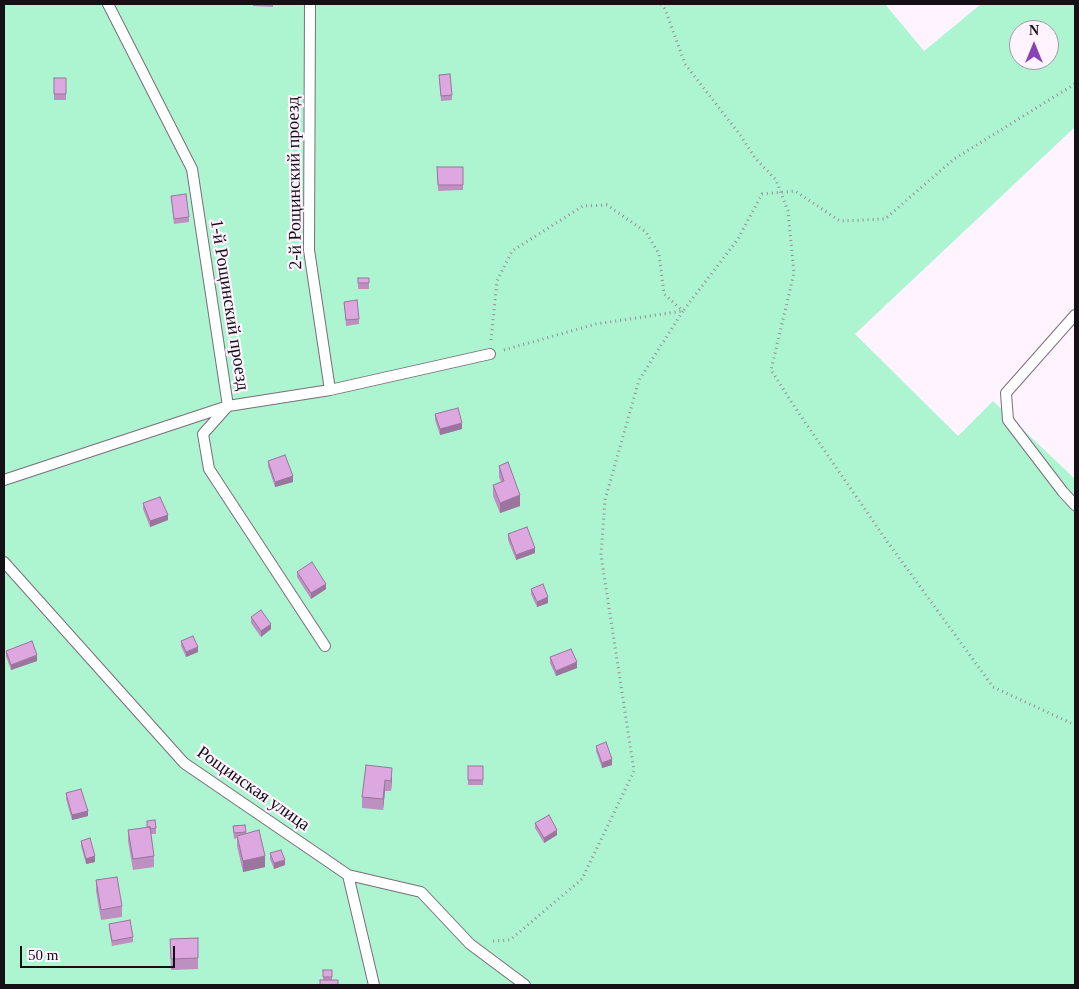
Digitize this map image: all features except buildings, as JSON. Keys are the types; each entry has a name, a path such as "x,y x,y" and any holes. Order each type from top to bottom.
{"lane":[{"name":"1-й Рощинский проезд","path":"108,4 192,169 228,406 202,434 209,468 325,646"},
{"name":"2-й Рощинский проезд","path":"310,4 309,250 330,390"},
{"path":"1075,315 1006,393 1008,420 1075,506"},
{"path":"4,480 228,406 330,390 490,354"},
{"name":"Рощинская улица","path":"4,562 184,762 348,874 420,892 470,944 525,985"},
{"path":"348,874 374,985"}],"path":[{"path":"661,4 665,9 685,64 741,136 755,158 776,180 788,211 794,273 771,370 884,538 993,687 1075,725"},
{"path":"470,944 510,940 582,879 634,771 601,555 605,500 640,380 683,311 738,239 762,194 795,191 840,221 885,219 954,159 1075,84"},
{"path":"607,205 646,232 658,254 664,294 683,311 596,324 490,354 497,281 512,251 582,206 607,205"}],"green space":[{"path":"4,4 885,4 924,51 981,4 1075,4 1075,127 855,334 958,436 993,401 1075,479 1075,985 4,985"}]}
